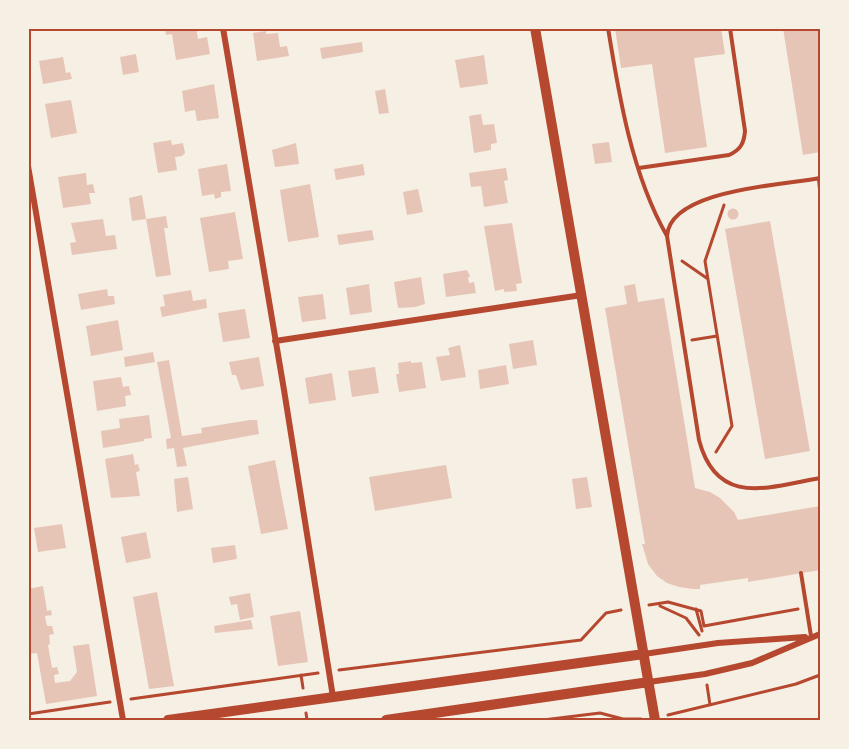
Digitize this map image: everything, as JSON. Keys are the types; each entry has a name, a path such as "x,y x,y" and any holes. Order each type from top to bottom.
{"street":[{"path":"223,28 333,697"},
{"path":"535,28 649,682 660,718"},
{"path":"28,166 123,720"},
{"path":"276,341 582,295"},
{"path":"168,720 718,643 820,634"},
{"path":"386,720 705,674 752,663 811,636"}],"lane":[{"path":"608,28 619,97 639,168 652,207 667,236 699,440 708,464 726,481 746,489 759,489 820,478"},
{"path":"639,168 729,155 741,146 745,131 730,28"},
{"path":"667,236 671,220 689,207 728,193 820,179 820,189"},
{"path":"801,573 811,636"}],"path":[{"path":"708,464 732,426 705,261 728,193"},
{"path":"669,252 708,279"},
{"path":"684,342 717,336"},
{"path":"652,605 668,602 701,611 704,626 699,636 686,618 658,605"},
{"path":"704,626 806,608"},
{"path":"696,609 702,631"},
{"path":"28,714 328,671 581,640 606,613 615,611"},
{"path":"581,640 582,650"},
{"path":"301,675 303,692"},
{"path":"660,718 796,684 820,675"},
{"path":"706,683 710,705"},
{"path":"591,707 592,713"},
{"path":"543,720 592,713 640,719"}],"building":[{"path":"196,28 198,39 207,37 210,54 176,60 172,34 166,35 165,29"},
{"path":"615,28 721,28 725,54 694,58 707,147 665,153 652,64 621,68"},
{"path":"783,28 820,28 820,152 803,155"},
{"path":"266,31 266,34 278,33 280,47 287,46 289,56 257,61 253,33"},
{"path":"362,42 363,52 322,59 320,48"},
{"path":"136,54 139,72 123,75 120,57"},
{"path":"484,55 488,84 460,88 455,60"},
{"path":"63,57 66,73 70,72 72,79 43,84 39,61"},
{"path":"214,84 219,118 197,121 195,110 185,112 182,91"},
{"path":"385,89 389,113 379,114 375,91"},
{"path":"71,100 77,133 51,138 45,104"},
{"path":"481,114 483,125 494,124 497,143 491,144 491,150 474,153 469,116"},
{"path":"171,140 172,145 183,143 185,153 175,157 177,170 158,173 153,143"},
{"path":"609,142 612,162 595,164 592,144"},
{"path":"296,143 299,164 275,167 272,150"},
{"path":"227,164 231,191 221,192 221,197 215,199 214,194 202,196 198,169"},
{"path":"363,164 365,175 336,180 334,169"},
{"path":"506,168 508,180 504,181 508,203 484,207 481,186 471,187 469,173"},
{"path":"86,173 87,185 93,184 95,193 89,193 91,204 63,208 58,177"},
{"path":"310,184 319,237 288,242 280,190"},
{"path":"418,189 423,212 407,215 403,192"},
{"path":"142,195 146,219 132,221 129,198"},
{"path":"733,208 739,214 733,220 727,214"},
{"path":"235,212 243,259 228,261 229,269 209,272 200,218"},
{"path":"166,216 168,228 164,228 171,275 156,277 146,219"},
{"path":"103,219 106,236 115,235 117,249 72,255 70,243 76,242 71,223"},
{"path":"770,221 810,451 765,459 725,229"},
{"path":"512,223 522,283 516,284 517,291 504,292 504,289 495,291 484,226"},
{"path":"372,230 374,240 339,245 337,235"},
{"path":"467,270 470,276 469,283 474,282 476,293 446,297 443,274"},
{"path":"421,277 425,304 398,308 394,282"},
{"path":"369,284 372,312 350,315 346,288"},
{"path":"635,284 638,302 664,298 695,488 710,492 720,498 734,512 738,520 820,506 820,570 748,582 748,578 700,585 700,589 693,589 667,583 657,576 648,564 642,544 645,544 605,308 627,304 624,286"},
{"path":"107,289 108,296 114,296 115,304 81,310 78,294"},
{"path":"191,290 193,301 206,299 207,308 162,317 160,307 165,306 163,295"},
{"path":"323,294 326,319 302,322 298,297"},
{"path":"245,309 250,338 223,342 218,313"},
{"path":"118,320 123,350 91,356 86,326"},
{"path":"533,340 537,365 513,369 509,344"},
{"path":"460,345 466,377 441,381 436,357 450,355 448,348"},
{"path":"153,352 155,362 125,367 124,357"},
{"path":"259,357 264,386 241,390 236,375 232,375 229,362"},
{"path":"169,360 182,436 202,433 201,428 250,420 257,420 259,434 183,448 187,466 177,467 174,448 167,449 166,439 171,438 157,362"},
{"path":"411,361 411,363 422,362 426,388 399,392 396,374 399,374 398,363"},
{"path":"506,365 509,384 480,389 478,370"},
{"path":"375,367 379,393 352,397 348,371"},
{"path":"332,373 336,400 309,404 305,378"},
{"path":"121,377 123,387 129,386 131,395 125,396 126,406 97,411 93,381"},
{"path":"149,415 152,438 103,448 101,431 120,428 119,419"},
{"path":"133,454 135,465 138,464 140,471 136,472 140,496 111,498 105,459"},
{"path":"275,460 288,529 261,534 248,466"},
{"path":"446,465 452,498 375,511 369,477"},
{"path":"188,477 193,509 177,512 174,479"},
{"path":"587,477 592,507 576,509 572,479"},
{"path":"62,524 66,548 38,552 34,528"},
{"path":"146,532 151,558 126,563 121,537"},
{"path":"235,545 237,559 213,563 211,548"},
{"path":"43,586 47,611 51,610 52,615 45,616 47,626 52,626 54,634 49,635 50,644 48,645 52,668 57,667 59,674 54,675 55,683 70,681 77,672 73,646 89,644 97,696 46,704 37,653 28,654 28,589"},
{"path":"157,592 174,686 149,689 133,597"},
{"path":"250,593 254,617 240,620 237,604 231,605 229,597"},
{"path":"300,611 308,662 278,666 270,616"},
{"path":"251,620 253,629 215,633 214,626"}]}
